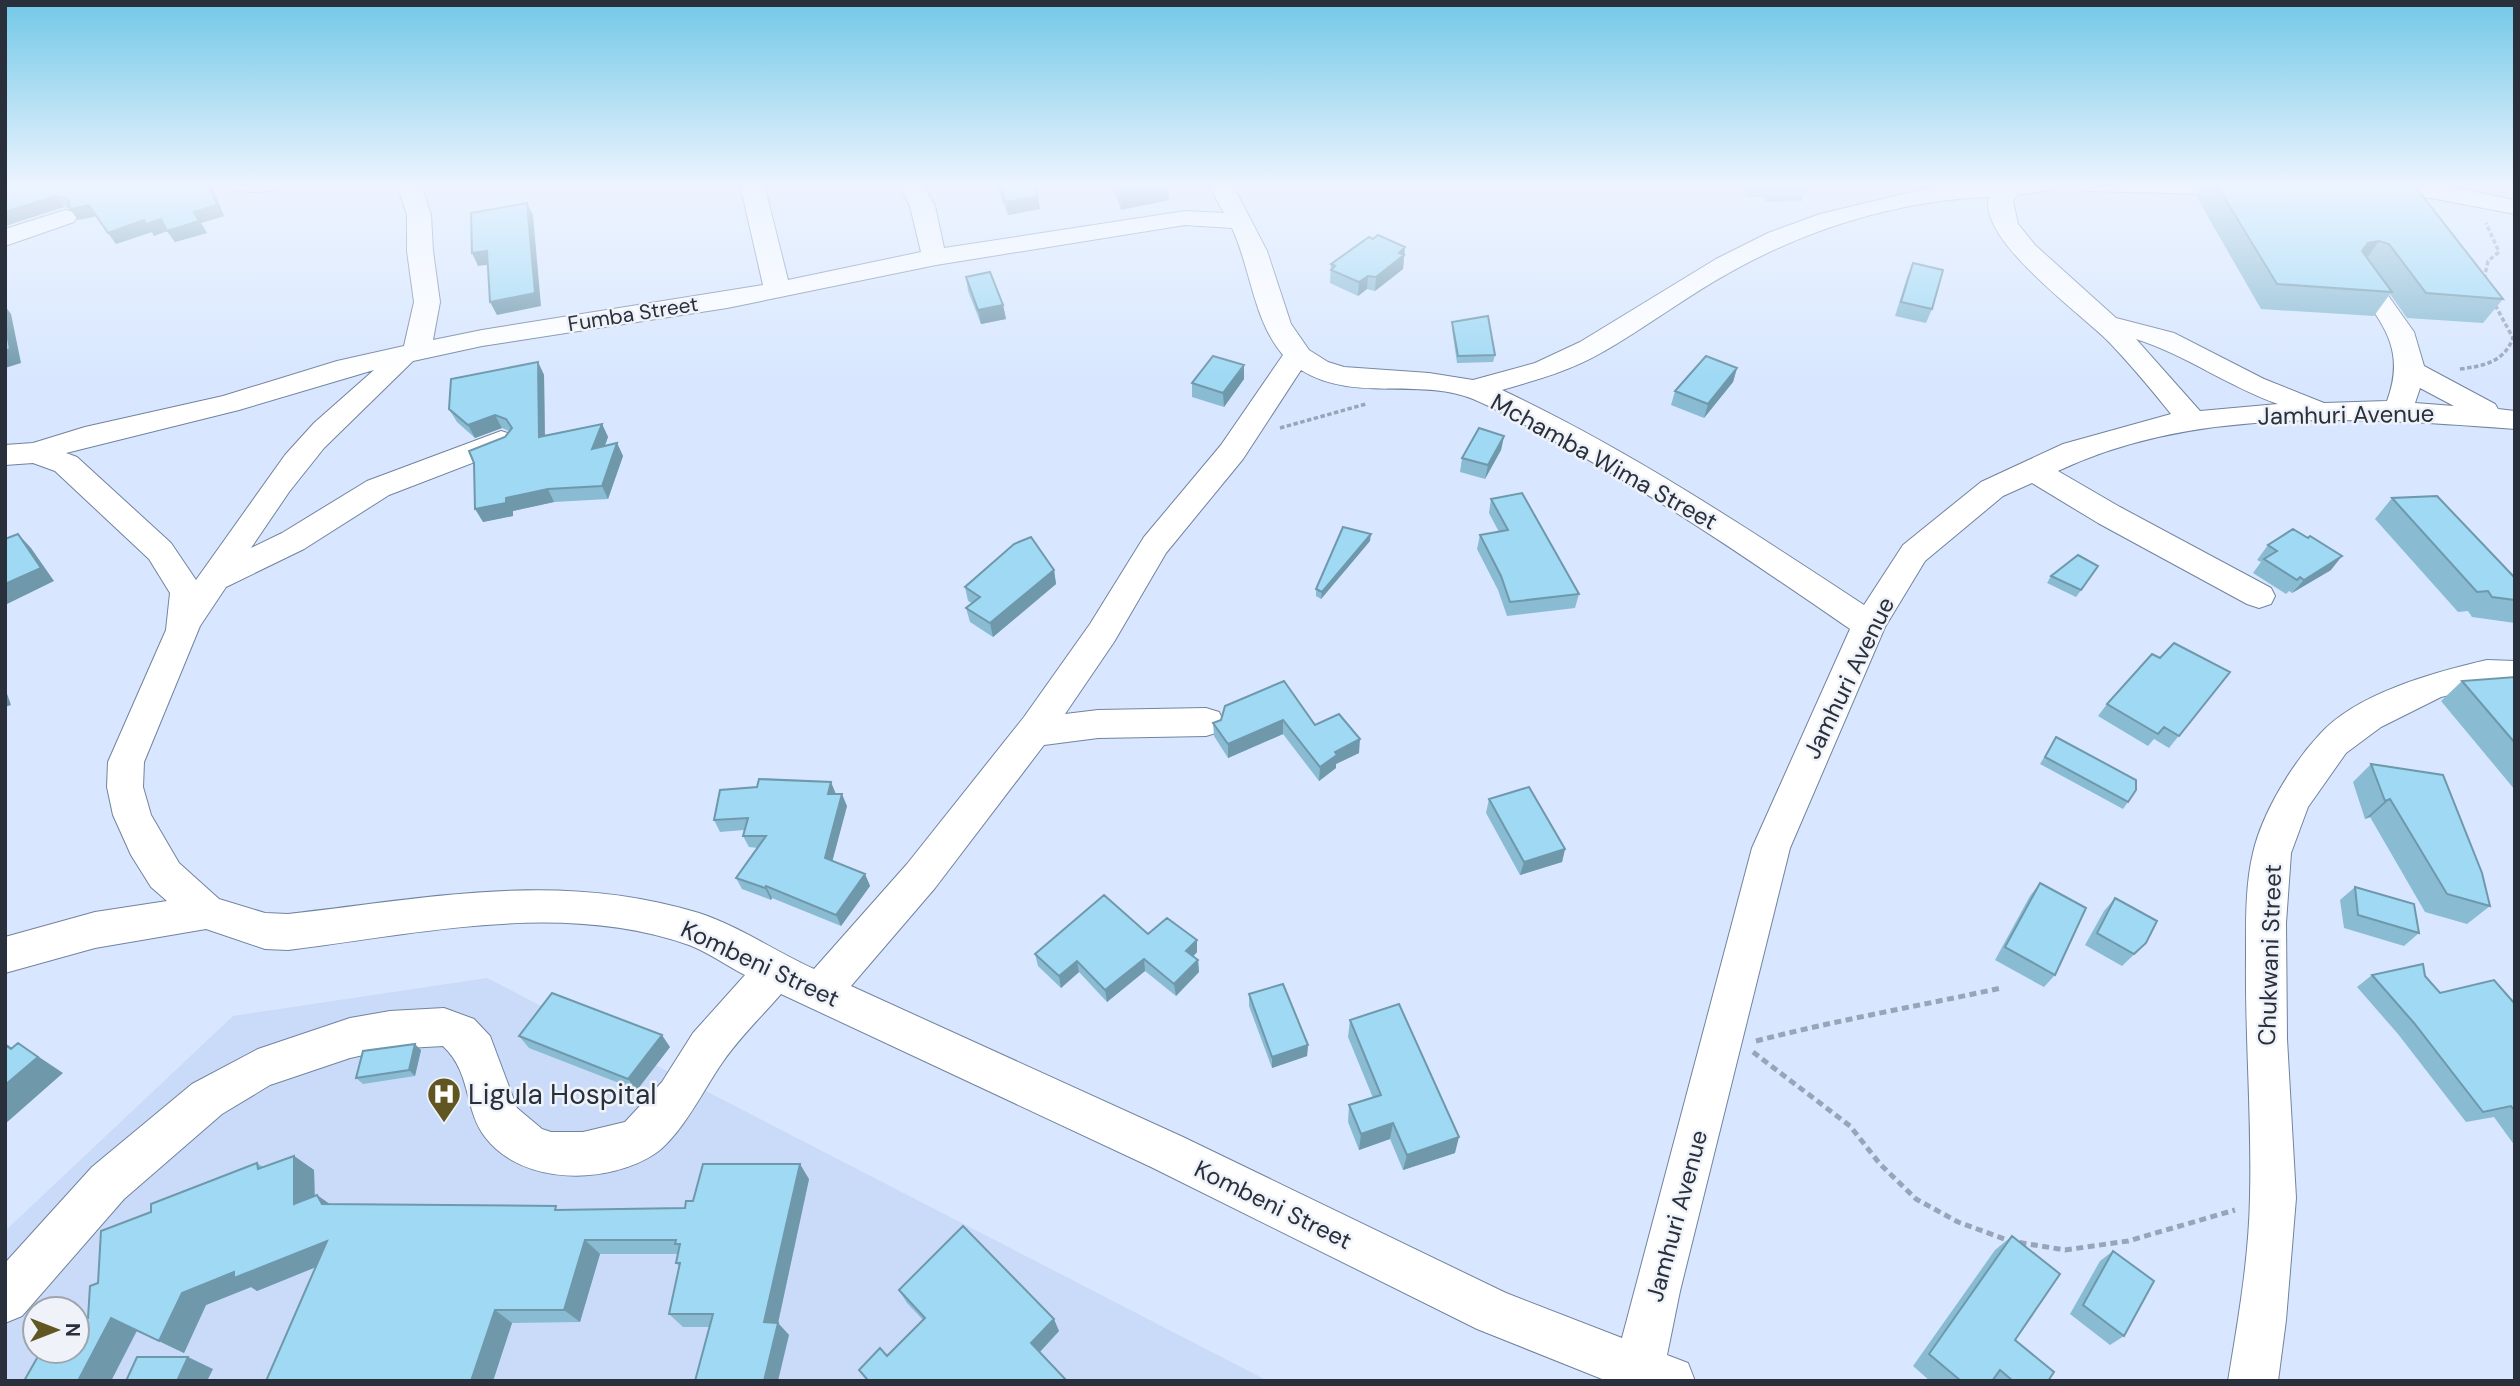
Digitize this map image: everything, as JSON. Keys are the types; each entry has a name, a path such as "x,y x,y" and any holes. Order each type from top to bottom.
{"street":[{"path":"183,625 283,480 313,442 347,408 410,354 427,302 420,249"},
{"path":"767,249 777,290"},
{"path":"932,249 936,257"},
{"name":"Fumba Street","path":"20,454 229,404 347,367 482,338 633,316 988,249"},
{"name":"Mchamba Wima Street","path":"1253,249 1281,333 1297,355 1322,372 1356,380 1438,381 1473,389 1579,442 1654,486 1869,625"},
{"path":"1473,389 1545,369 1590,348 1725,264 1756,249"},
{"path":"2025,249 2107,325 2193,421"},
{"path":"2361,276 2390,314 2414,374 2398,411"},
{"path":"2107,325 2154,334 2187,347 2248,382 2325,412"},
{"path":"821,992 921,876 1033,732 1102,633 1155,545 1232,453 1297,355"},
{"path":"2414,374 2509,419"},
{"path":"2241,417 2248,393 2248,382"},
{"name":"Jamhuri Avenue","path":"1649,1377 1656,1291 1731,1046 1771,848 1869,625 1914,553 1992,489 2074,451 2172,424 2325,412 2398,411 2509,419"},
{"path":"216,578 293,541 378,488 501,441"},
{"name":"Kombeni Street","path":"20,454 66,464 160,551 187,592 183,625 154,701 126,762 125,787 132,815 145,844 166,874 206,912 265,931 288,932 496,907 572,906 634,913 700,931 775,971 1167,1152 1494,1312 1649,1377"},
{"path":"2034,470 2133,529 2259,596"},
{"name":"Chukwani Street","path":"2253,1381 2262,1320 2273,1198 2266,1039 2266,923 2272,853 2292,801 2333,743 2368,717 2432,686 2487,673 2515,674"},
{"path":"1033,732 1098,724 1206,722"},
{"path":"5,955 52,940 206,912"},
{"path":"5,965 52,940"},
{"path":"5,1299 108,1183 207,1099 258,1069 350,1038 390,1030 444,1027 459,1032 475,1050 500,1122 527,1145 551,1154 583,1154 616,1148 641,1137 677,1097 708,1047 775,971"}],"path":[{"path":"2484,283 2484,269 2499,249"},
{"path":"2414,374 2496,362 2509,351 2513,333 2488,293"},
{"path":"1245,433 1297,425 1361,407 1417,380"},
{"path":"1731,1046 1826,1023 1884,1014 2001,988"},
{"path":"1731,1046 1819,1100 1850,1126 1880,1164 1916,1199 1958,1222 2010,1241 2064,1250 2128,1241 2273,1198"}],"shaded area":[{"name":"Ligula Hospital","path":"487,978 1268,1381 5,1381 5,1231 233,1016"}],"building":[{"path":"472,249 531,249 535,293 490,302 487,251 472,253"},
{"path":"1353,249 1403,249 1399,253 1404,255 1376,277 1368,276 1359,282 1331,270 1335,266 1331,264"},
{"path":"2255,249 2364,249 2362,251 2392,292 2277,284"},
{"path":"2393,249 2464,249 2503,299 2426,293"},
{"path":"1913,263 1943,270 1932,309 1901,302"},
{"path":"990,272 1003,305 978,310 966,277"},
{"path":"1488,316 1495,355 1458,356 1452,322"},
{"path":"5,323 10,349 5,351"},
{"path":"1213,356 1244,365 1223,393 1192,383"},
{"path":"1706,356 1737,368 1708,404 1675,391"},
{"path":"538,362 539,437 602,424 592,449 617,443 602,486 548,489 506,498 506,503 475,509 474,463 469,451 505,437 512,428 506,419 495,415 468,425 449,409 451,379"},
{"path":"1479,428 1504,436 1488,465 1462,458"},
{"path":"1522,493 1579,594 1510,602 1501,576 1480,535 1508,530 1491,499"},
{"path":"2437,496 2515,578 2515,600 2492,597 2488,591 2477,592 2392,498"},
{"path":"1343,527 1371,534 1322,592 1316,589"},
{"path":"2293,529 2342,556 2304,580 2300,577 2297,580 2264,559 2277,551 2268,545"},
{"path":"18,534 41,568 5,584 5,539"},
{"path":"1031,537 1054,570 990,623 966,608 980,597 965,587 1014,544"},
{"path":"2078,555 2098,566 2081,590 2051,576"},
{"path":"2174,643 2230,672 2179,736 2164,727 2158,734 2107,704 2152,654 2160,658"},
{"path":"2515,677 2515,743 2462,681"},
{"path":"1284,681 1315,725 1339,714 1360,739 1335,752 1337,755 1320,767 1283,720 1228,744 1213,723 1221,720 1225,706"},
{"path":"2056,737 2136,780 2136,790 2128,802 2045,757"},
{"path":"2371,764 2443,775 2482,873 2490,906 2447,894 2390,799 2385,801"},
{"path":"759,779 831,782 828,794 842,794 825,858 865,874 836,915 766,886 765,888 736,878 766,836 743,836 748,818 714,820 720,790 757,787"},
{"path":"1529,787 1565,849 1524,862 1489,799"},
{"path":"2040,883 2086,908 2055,975 2005,947"},
{"path":"2355,887 2414,904 2419,933 2358,915"},
{"path":"1104,895 1148,934 1167,918 1197,940 1186,951 1198,960 1174,984 1144,959 1105,990 1077,961 1059,976 1035,954"},
{"path":"2115,898 2157,921 2146,943 2134,954 2097,933"},
{"path":"2423,964 2425,976 2440,993 2494,980 2515,1004 2515,1111 2511,1106 2483,1112 2414,1023 2372,975"},
{"path":"1283,984 1308,1045 1272,1057 1249,994"},
{"path":"552,993 662,1035 628,1079 519,1036"},
{"path":"1399,1004 1459,1137 1407,1155 1393,1123 1361,1134 1349,1105 1381,1095 1350,1020"},
{"path":"18,1043 38,1057 5,1085 5,1045 11,1049"},
{"path":"415,1044 409,1070 356,1078 363,1051"},
{"path":"294,1156 294,1204 317,1195 322,1204 556,1206 555,1210 685,1208 686,1201 693,1201 703,1164 800,1164 764,1322 778,1323 764,1381 695,1381 713,1314 669,1314 680,1263 676,1263 680,1244 675,1244 676,1240 585,1240 564,1310 495,1310 471,1381 266,1381 327,1241 234,1278 234,1272 182,1293 159,1341 111,1318 91,1356 90,1286 98,1283 101,1231 151,1212 151,1204 257,1163 258,1169"},
{"path":"963,1226 1054,1319 1031,1343 1067,1381 865,1381 867,1379 859,1370 880,1348 887,1356 925,1318 899,1290"},
{"path":"2012,1236 2060,1274 2015,1340 2054,1372 2048,1381 2013,1381 2000,1370 1992,1381 1961,1381 1929,1354"},
{"path":"2113,1251 2154,1281 2124,1336 2083,1305"},
{"path":"137,1357 188,1357 177,1381 126,1381"},
{"path":"33,1365 86,1365 78,1381 24,1381"}],"place":[{"name":"Ligula Hospital","path":"444,1124"}]}
